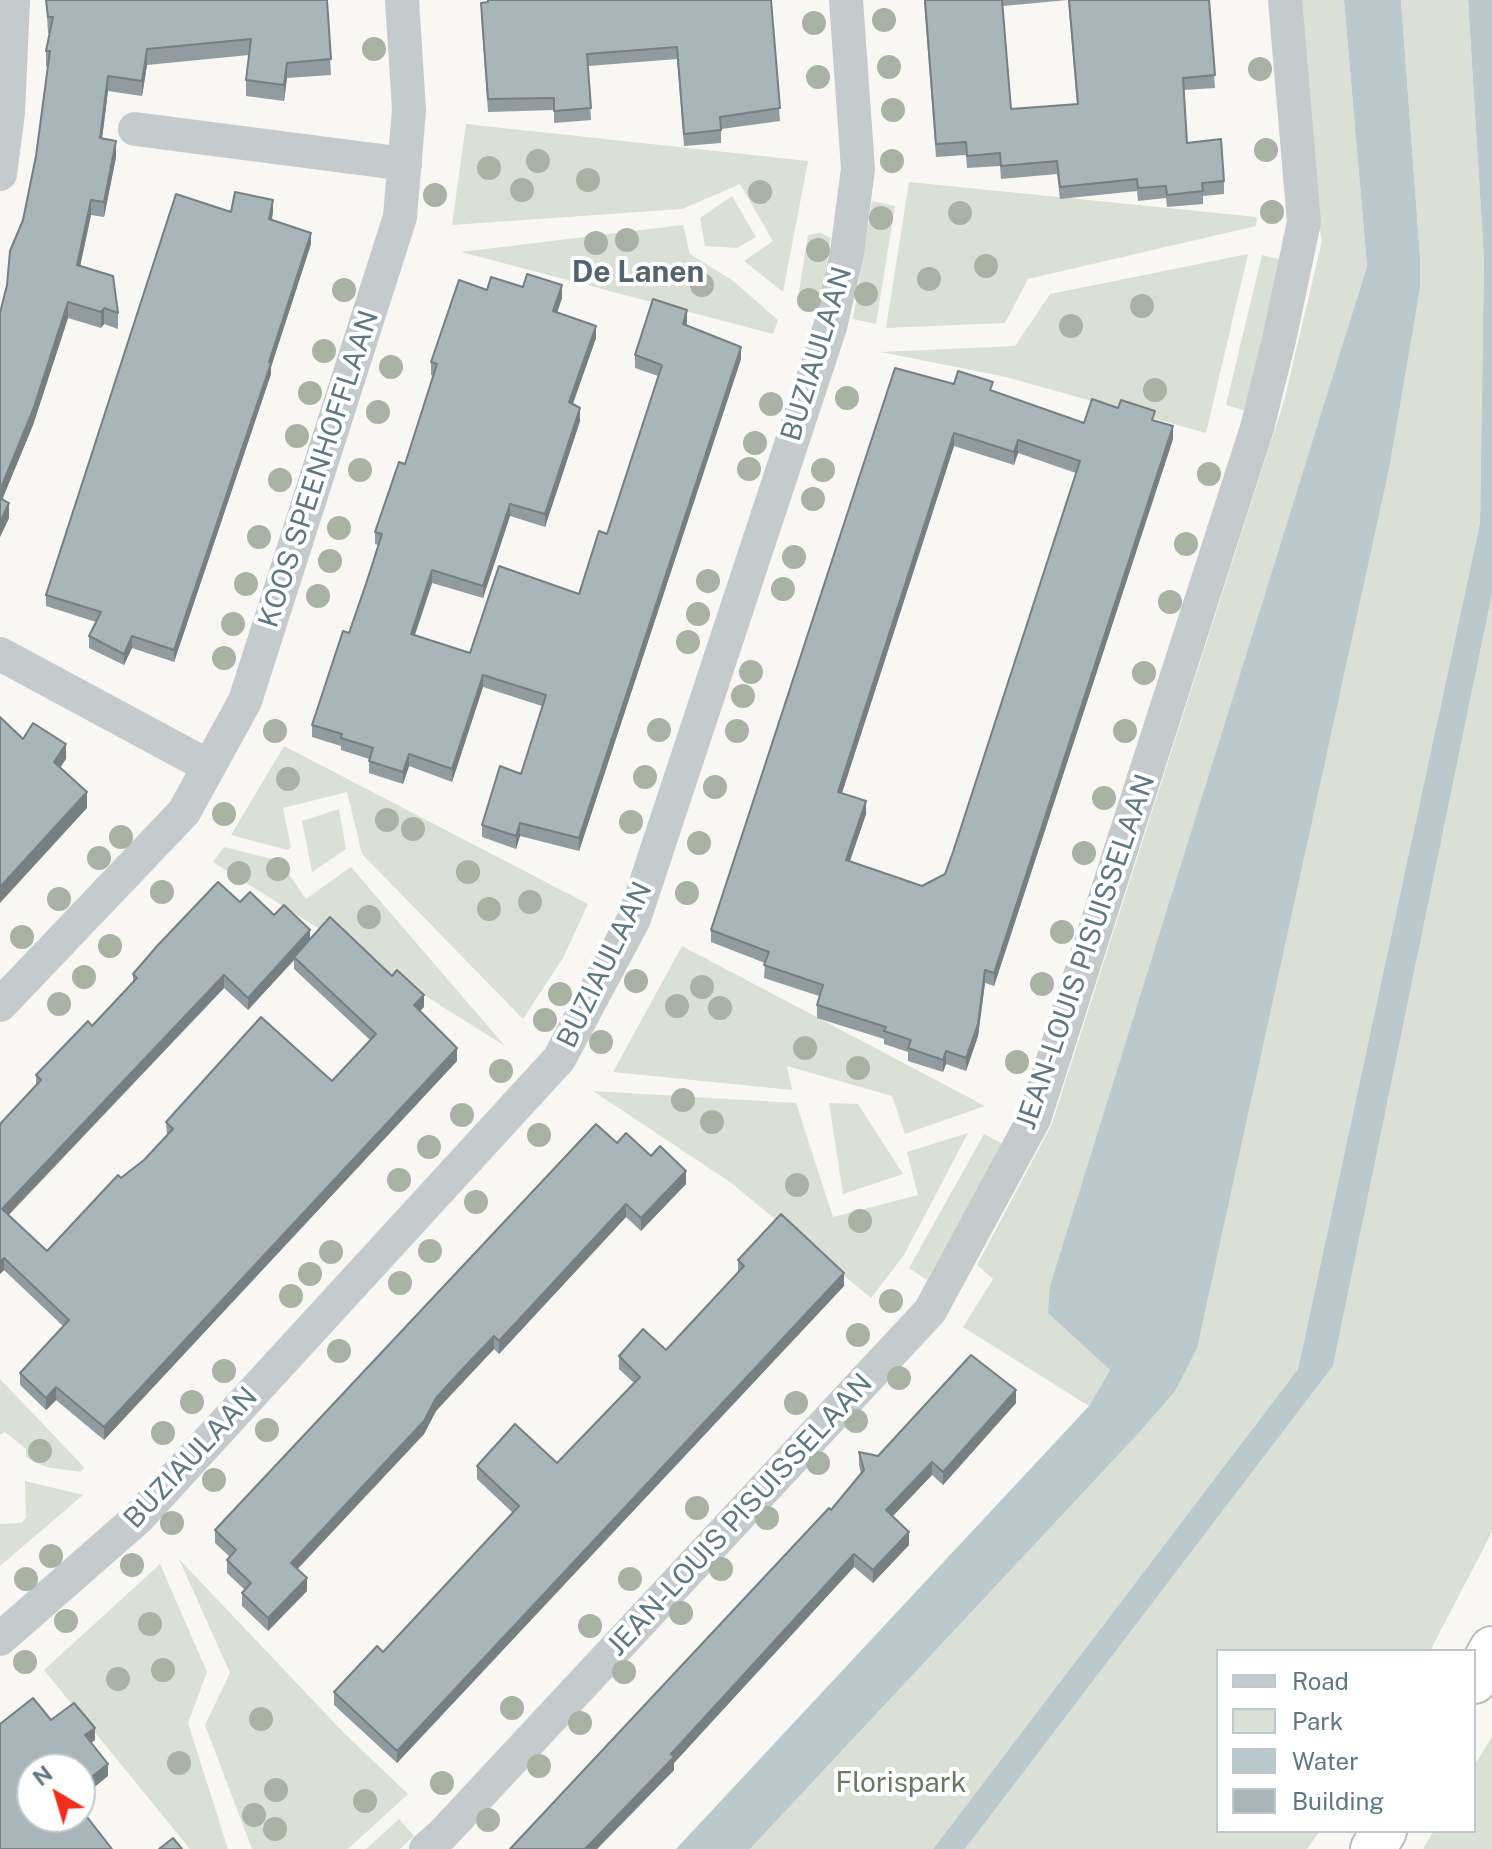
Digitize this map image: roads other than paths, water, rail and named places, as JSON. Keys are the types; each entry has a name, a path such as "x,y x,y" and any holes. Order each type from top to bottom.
{"highway":[{"path":"1476,1677 1492,1649"}],"street":[{"path":"0,174 8,113 13,0"},
{"name":"KOOS SPEENHOFFLAAN","path":"0,1005 184,812 245,701 400,217 409,110 402,0"},
{"name":"BUZIAULAAN","path":"0,1639 138,1518 559,1059 634,919 830,327 847,253 858,169 846,0"},
{"name":"JEAN-LOUIS PISUISSELAAN","path":"426,1849 930,1311 1034,1119 1257,428 1279,340 1304,222 1285,0"},
{"path":"135,129 405,164"},
{"path":"0,654 208,766"}],"water":[{"path":"1344,0 1401,0 1420,289 1390,464 1197,1348 1175,1391 1136,1436 750,1849 676,1849 1089,1406 1110,1370 1048,1313 1050,1286 1367,266"},
{"path":"1468,0 1492,0 1492,594 1333,1366 965,1849 933,1849 1298,1369 1480,523 1484,260"}],"district":[{"name":"De Lanen","path":"638,273"}],"park label":[{"name":"Florispark","path":"901,1783"}]}
